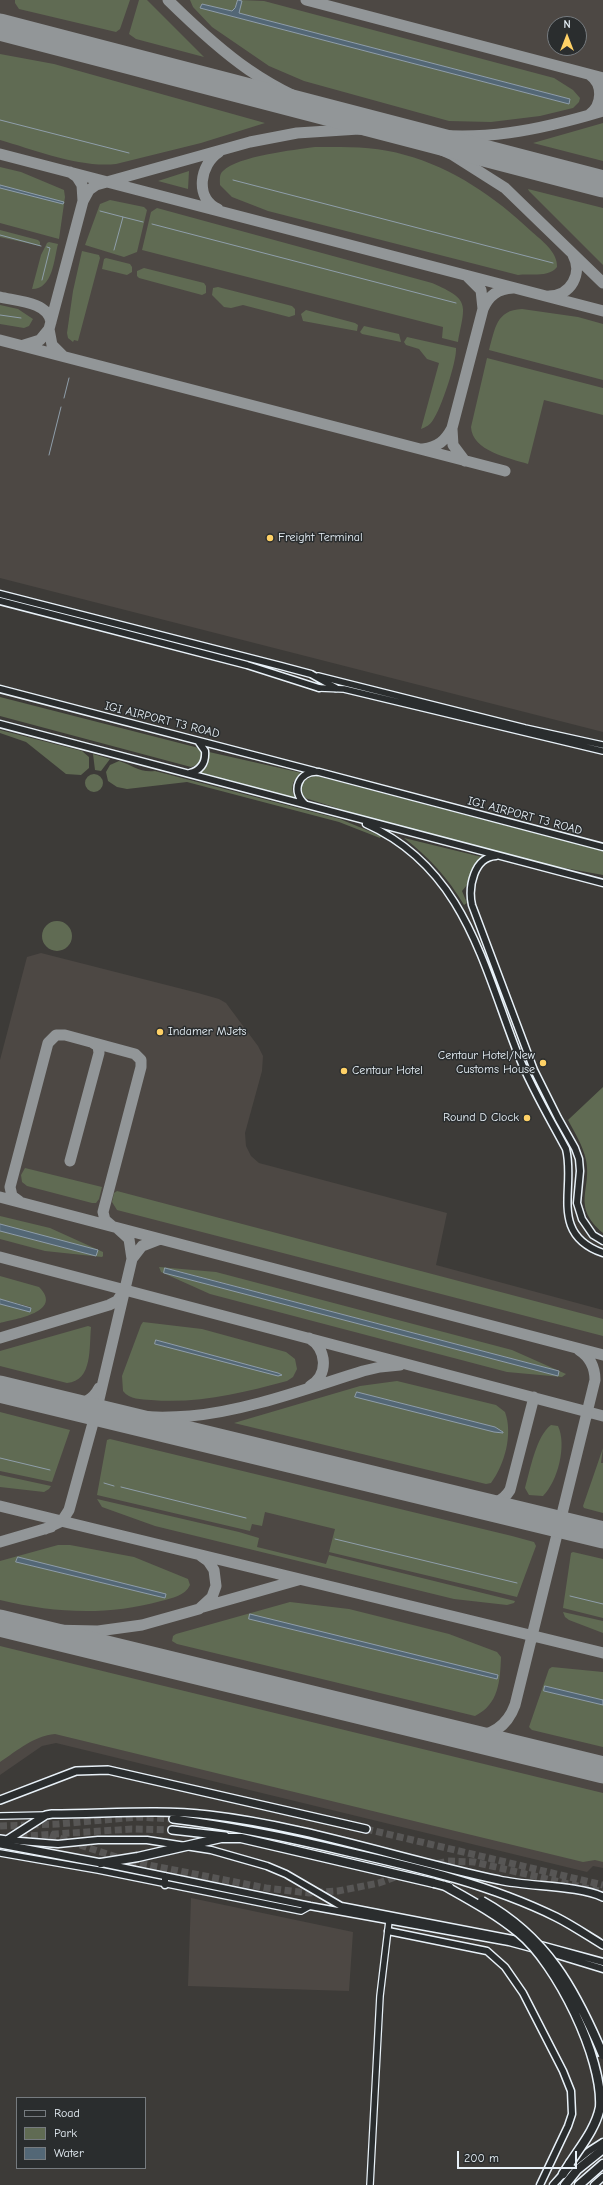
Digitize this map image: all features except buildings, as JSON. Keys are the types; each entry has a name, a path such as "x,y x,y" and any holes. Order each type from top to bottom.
{"highway":[{"path":"0,1800 76,1771 108,1770 366,1829"},
{"path":"3,1839 49,1814 134,1811 209,1815 244,1820 500,1881 573,1890 603,1897"},
{"path":"173,1819 218,1824 273,1834 431,1872 472,1884 556,1917 603,1945"},
{"path":"172,1830 241,1838 434,1883 465,1893 495,1908 525,1930 551,1957 569,1982 584,2011 603,2055"},
{"path":"0,1844 101,1863 138,1857 221,1838 241,1838"},
{"path":"445,1886 483,1908 520,1934 545,1962 577,2012 596,2060 601,2091 600,2108 590,2133 563,2174"},
{"path":"565,2185 577,2170 603,2149"},
{"path":"579,2185 603,2164"}],"main road":[{"path":"0,594 311,674 336,688"},
{"path":"0,601 247,665 319,688"},
{"name":"IGI AIRPORT T3 ROAD","path":"0,689 603,847"},
{"path":"0,724 603,884"},
{"path":"184,773 196,771 201,768 206,757 203,746 193,739"},
{"path":"310,806 305,804 298,796 297,785 308,773 319,772"},
{"path":"348,816 379,830 409,850 436,875 455,901 471,932 526,1074 566,1149 569,1161 566,1192 569,1220 581,1240 595,1250 603,1253"},
{"path":"499,856 485,858 479,865 474,875 471,894 472,905 534,1070 556,1114 576,1148 579,1159 577,1202 580,1215 588,1230 603,1241"},
{"path":"593,881 603,880"},
{"path":"3,1839 58,1844 98,1840 147,1840 186,1845 228,1854 267,1866 286,1874 341,1906 510,1938 552,1947 603,1962"},
{"path":"101,1863 310,1906 509,1942 603,1969"},
{"path":"165,1885 166,1876"},
{"path":"388,1931 487,1951 504,1967 523,1993 563,2071 571,2091 572,2114 568,2126 540,2185"},
{"path":"553,2185 590,2150 603,2142"},
{"path":"594,2185 603,2177"}],"street":[{"path":"311,674 525,728 603,745"},
{"path":"319,688 336,688 603,751"},
{"path":"0,1816 49,1814"},
{"path":"0,1853 98,1870 165,1885 301,1911 310,1906"},
{"path":"370,2185 380,1996 389,1921"}],"shaded area":[{"path":"0,0 603,0 603,732 0,578"},
{"path":"41,953 198,993 219,999 226,1003 258,1046 263,1056 262,1071 245,1133 246,1146 251,1156 259,1163 447,1213 436,1265 603,1310 603,1868 593,1866 587,1872 56,1743 42,1746 0,1775 0,1060 27,957"},
{"path":"191,1898 353,1932 349,1991 188,1986"}],"green space":[{"path":"15,0 130,0 120,29 116,32 19,9 15,3"},
{"path":"139,0 147,0 204,57 136,39 129,34"},
{"path":"190,0 238,0 232,11 202,4 200,8 569,104 570,99 239,13 242,1 240,0 264,1 554,78 573,90 580,98 579,102 573,108 540,116 491,122 449,121 304,81 269,66 212,27 193,7"},
{"path":"0,54 54,64 265,123 201,143 116,164 102,165 73,161 0,140"},
{"path":"603,123 603,161 533,143"},
{"path":"315,147 383,150 405,155 440,168 472,185 503,207 552,251 557,262 557,267 549,273 518,275 268,211 232,197 220,185 220,177 222,172 241,161 267,154"},
{"path":"0,167 21,172 64,190 65,197 59,239 0,223"},
{"path":"189,171 188,189 158,181"},
{"path":"528,189 603,208 603,265 529,191"},
{"path":"110,200 144,207 147,210 137,252 124,257 85,245 100,204"},
{"path":"157,208 432,283 454,294 462,305 463,311 458,342 442,338 443,327 142,250 151,212"},
{"path":"0,230 38,240 40,242 40,246 0,237"},
{"path":"49,242 58,244 54,265 48,279 44,284 39,288 32,289 41,255"},
{"path":"82,251 99,255 100,258 78,341 74,340 73,342 68,338 67,333 73,291"},
{"path":"106,258 130,264 132,267 132,272 127,275 102,269 104,259"},
{"path":"144,268 204,283 206,286 206,293 202,295 139,278 137,276 137,271"},
{"path":"218,287 292,306 295,309 295,315 289,317 243,305 231,308 224,307 212,295 213,288"},
{"path":"0,305 18,309 33,319 29,326 24,328 0,324"},
{"path":"522,309 578,317 603,324 603,380 489,350 495,328 502,317 513,310"},
{"path":"306,310 355,323 358,325 357,331 303,321 301,314"},
{"path":"364,326 399,334 401,342 362,334 360,332"},
{"path":"407,337 456,348 456,354 448,385 440,406 432,422 428,426 421,429 439,363 427,359 419,349 406,345 404,342"},
{"path":"487,358 603,388 603,415 544,400 528,464 502,456 484,448 473,435 471,427"},
{"path":"0,697 199,748 203,754 200,764 191,767 0,716"},
{"path":"0,730 82,751 89,757 89,768 81,775 66,774 26,742 0,733"},
{"path":"209,752 302,773 296,778 292,787 295,798 198,772 207,766"},
{"path":"93,754 110,759 101,771 95,770"},
{"path":"119,761 140,770 155,771 340,819 381,836 380,838 339,822 187,782 127,789 117,787 108,781 106,772 110,765"},
{"path":"94,774 100,777 103,783 100,789 94,792 88,789 85,783 88,777"},
{"path":"317,776 603,851 603,875 548,865 366,817 305,798 302,794 301,786 305,780"},
{"path":"404,838 482,857 475,866 469,885 467,885 462,891 467,903 464,905 437,868"},
{"path":"57,921 68,925 72,936 68,947 57,951 46,947 42,936 46,925"},
{"path":"603,1087 603,1233 593,1223 585,1206 587,1180 586,1160 581,1145 568,1120"},
{"path":"25,1168 102,1187 99,1199 96,1203 92,1203 27,1186 22,1182 21,1175"},
{"path":"117,1191 603,1319 603,1336 117,1210 112,1202 114,1193"},
{"path":"0,1216 50,1228 103,1252 103,1256 102,1257 45,1251 0,1239 0,1231 96,1256 98,1251 0,1224"},
{"path":"159,1267 216,1272 512,1350 566,1374 562,1377 507,1372 210,1294 161,1272","holes":["166,1268 559,1371 558,1376 164,1273"]},
{"path":"0,1276 39,1287 45,1296 46,1303 42,1308 34,1313 0,1323 0,1304 30,1311 31,1307 0,1299"},
{"path":"143,1322 202,1329 286,1352 295,1359 297,1369 293,1377 287,1381 253,1390 203,1399 168,1401 132,1398 123,1391 122,1376","holes":["156,1340 282,1375 155,1344"]},
{"path":"88,1326 91,1327 88,1362 81,1376 75,1381 67,1383 0,1366 0,1351"},
{"path":"397,1381 496,1405 505,1412 508,1439 504,1458 491,1483 486,1484 234,1423 360,1386","holes":["357,1392 495,1427 503,1432 356,1397"]},
{"path":"0,1412 70,1430 52,1482 0,1471"},
{"path":"551,1425 558,1426 561,1434 561,1453 557,1472 543,1496 529,1495 525,1488 534,1454 541,1437"},
{"path":"110,1439 512,1536 534,1542 536,1546 517,1597 329,1552 335,1529 265,1512 262,1526 252,1524 250,1531 97,1495 107,1440"},
{"path":"603,1448 601,1463 603,1463 603,1513 584,1508 583,1506"},
{"path":"0,1475 51,1486 44,1492 0,1487"},
{"path":"97,1499 239,1532 259,1538 257,1547 326,1564 329,1555 515,1601 514,1603 507,1605 454,1599 155,1526 102,1507"},
{"path":"58,1545 70,1545 134,1557 188,1579 190,1585 185,1592 174,1598 141,1606 100,1611 41,1608 0,1600 0,1561","holes":["18,1557 166,1594 165,1598 16,1562"]},
{"path":"573,1552 603,1559 603,1618 563,1608 571,1553"},
{"path":"290,1602 349,1609 449,1634 497,1652 501,1657 499,1683 494,1698 489,1705 475,1716 177,1644 172,1641 173,1636","holes":["249,1619 498,1675 496,1679"]},
{"path":"563,1612 603,1621 603,1633 569,1620 565,1617"},
{"path":"0,1646 603,1793 603,1862 595,1860 583,1862 55,1734 47,1735 33,1741 0,1762"},
{"path":"552,1667 603,1672 603,1700 545,1686 544,1691 603,1705 603,1747 532,1730 529,1727 549,1669"}],"water":[{"path":"238,0 242,1 239,13 570,99 569,104 200,8 202,4 232,11"},
{"path":"0,185 64,202 63,204 0,188"},
{"path":"0,1224 98,1250 96,1256 0,1231"},
{"path":"165,1268 559,1371 558,1376 164,1273"},
{"path":"0,1299 31,1308 30,1312 0,1304"},
{"path":"156,1340 282,1375 278,1376 155,1344"},
{"path":"357,1392 495,1427 503,1433 355,1397"},
{"path":"18,1557 166,1594 165,1598 16,1562"},
{"path":"250,1614 498,1675 497,1679 249,1619"},
{"path":"545,1686 603,1700 603,1705 544,1691"}],"waterway":[{"path":"0,120 129,153"},
{"path":"233,180 553,263"},
{"path":"100,211 123,217 114,250"},
{"path":"123,217 143,222"},
{"path":"152,224 456,303"},
{"path":"0,235 41,246"},
{"path":"42,280 50,248 47,247"},
{"path":"0,315 21,318"},
{"path":"64,398 69,378"},
{"path":"49,455 61,407"},
{"path":"0,1458 50,1470"},
{"path":"104,1483 114,1486"},
{"path":"121,1487 246,1518"},
{"path":"335,1539 517,1583"},
{"path":"570,1596 603,1604"}],"taxiway":[{"path":"168,0 228,55 248,70 292,95 344,116"},
{"path":"306,0 603,78"},
{"path":"0,20 17,31"},
{"path":"0,34 49,40"},
{"path":"589,115 597,106 600,95 597,84 590,75"},
{"path":"413,132 462,136 509,133 556,124 603,111"},
{"path":"83,201 89,190 96,185 250,142 297,133 359,129 408,135 453,155 505,188 603,283"},
{"path":"218,209 210,204 205,197 202,181 207,164 219,152"},
{"path":"0,154 603,311"},
{"path":"24,345 40,340 49,329 83,201 82,185 77,177 70,172"},
{"path":"549,296 557,295 563,292 569,288 573,282 577,269 573,255"},
{"path":"423,449 433,447 440,443 452,428 483,309 481,290 468,277"},
{"path":"483,309 491,296 498,291 513,288"},
{"path":"0,297 23,301 38,306 49,315 51,322"},
{"path":"49,329 52,345 63,356"},
{"path":"0,340 505,471"},
{"path":"452,429 453,445 465,461"},
{"path":"19,1201 12,1196 10,1187 48,1043 56,1035 65,1035 135,1054 141,1060 141,1067 103,1212 105,1220 112,1226"},
{"path":"70,1161 99,1053 98,1046 93,1043"},
{"path":"0,1197 603,1355"},
{"path":"117,1228 129,1239 132,1259"},
{"path":"45,1529 62,1521 69,1510 96,1412 132,1259 142,1246 160,1239"},
{"path":"0,1257 603,1416"},
{"path":"0,1338 109,1305 117,1301 123,1292"},
{"path":"309,1338 319,1349 323,1362 323,1369 320,1375 310,1386"},
{"path":"467,1737 483,1735 497,1729 512,1713 515,1705 595,1380 591,1363 579,1350"},
{"path":"84,1409 123,1415 150,1417 177,1417 212,1413 277,1398 363,1371 380,1367 400,1365"},
{"path":"65,1405 81,1404 93,1397 99,1388"},
{"path":"477,1505 496,1502 503,1498 510,1490 534,1397"},
{"path":"0,1506 603,1653"},
{"path":"0,1542 51,1527"},
{"path":"0,1623 49,1630 98,1631 142,1625 199,1609 212,1597 216,1586 214,1570 208,1561 201,1556"},
{"path":"203,1607 298,1580"}],"runway":[{"path":"0,27 603,184"},
{"path":"0,1389 603,1535"},
{"path":"0,1623 603,1770"}],"tunnel":[{"path":"0,1826 58,1824 138,1817 173,1819"},
{"path":"10,1837 132,1829 172,1830"},
{"path":"366,1829 603,1885"},
{"path":"50,1835 128,1861 266,1888 309,1893 338,1891 379,1883 414,1870 448,1861 474,1862 603,1892"}],"place":[{"name":"Freight Terminal","path":"270,538"},
{"name":"Indamer MJets","path":"160,1032"},
{"name":"Centaur Hotel/New Customs House","path":"543,1063"},
{"name":"Centaur Hotel","path":"344,1071"},
{"name":"Round D Clock","path":"527,1118"}]}
